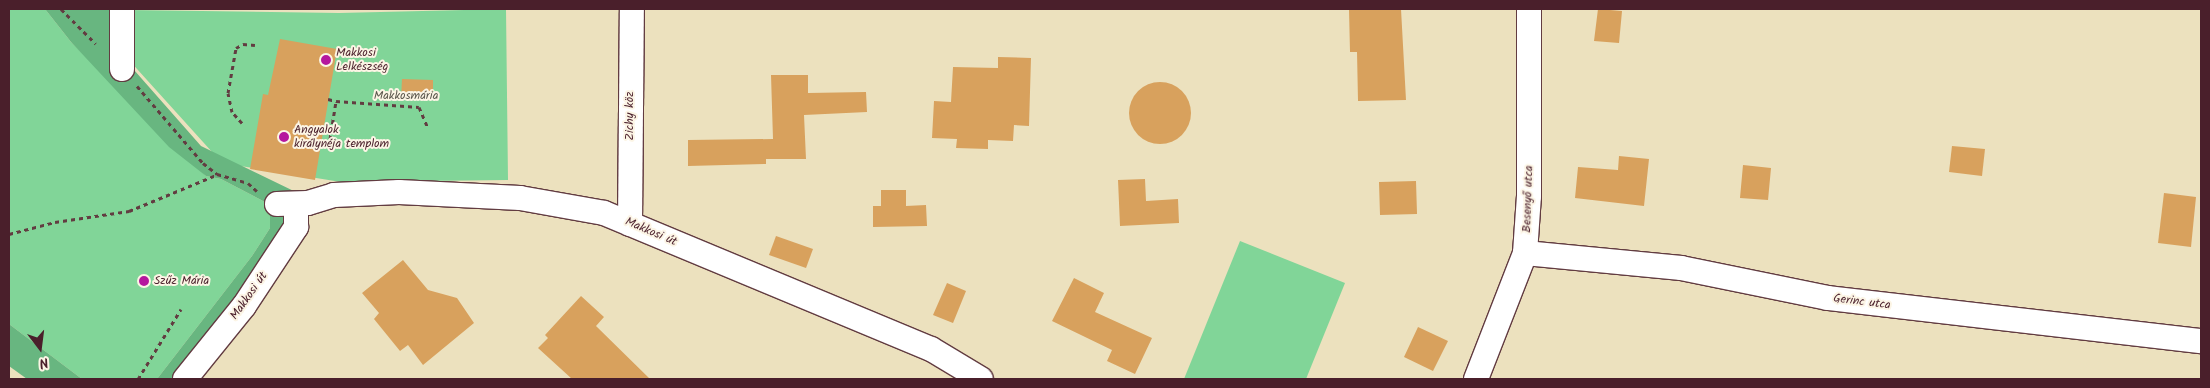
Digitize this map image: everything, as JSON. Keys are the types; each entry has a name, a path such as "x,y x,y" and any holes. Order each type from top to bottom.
{"street":[{"path":"122,9 122,69"},
{"name":"Zichy köz","path":"630,224 632,9"},
{"name":"Besenyő utca","path":"1476,379 1525,253 1529,196 1529,9"},
{"name":"Makkosi út","path":"185,379 244,306 296,227 287,204 334,195 399,192 496,196 539,200 604,213 931,349 981,379"},
{"name":"Gerinc utca","path":"1525,253 1681,268 1828,298 2201,341"}],"path":[{"path":"62,9 122,69 217,174 248,183 287,204"},
{"path":"242,123 231,106 228,94 231,75 236,48 243,44 256,45"},
{"path":"328,100 419,107 428,128"},
{"path":"330,139 336,101"},
{"path":"9,234 55,222 129,211 217,174"},
{"path":"138,379 181,309"}],"green space":[{"path":"9,9 45,9 71,42 206,176 221,179 263,201 270,208 270,228 252,256 157,379 82,379 9,324"},
{"path":"45,9 128,9 127,62 201,146 302,195 302,227 176,379 157,379 252,256 270,228 270,208 263,201 221,179 206,176 169,147 71,42"},
{"name":"Makkosmária","path":"506,9 508,180 341,182 222,163 128,59 128,10 339,13"},
{"path":"1240,241 1345,283 1306,379 1184,379"},
{"path":"9,324 82,379 27,379 9,366"}],"building":[{"path":"1349,9 1401,9 1406,100 1358,101 1357,52 1350,52"},
{"path":"1598,9 1622,11 1619,43 1594,41"},
{"name":"Angyalok királynéja templom","path":"280,39 337,49 315,180 250,169 263,94 268,95"},
{"path":"998,57 1031,58 1029,126 1014,125 1013,141 988,140 988,149 956,148 957,139 932,138 934,101 951,102 953,67 998,68"},
{"path":"771,75 808,75 808,93 866,92 867,112 804,115 806,159 766,159 766,164 688,166 688,140 773,139"},
{"path":"402,79 433,80 433,100 401,99"},
{"path":"1154,82 1166,82 1182,91 1189,101 1191,113 1189,125 1182,135 1166,144 1154,144 1143,139 1134,130 1129,119 1129,107 1134,96 1143,87"},
{"path":"1952,146 1985,149 1982,176 1949,172"},
{"path":"1619,156 1649,159 1644,206 1575,198 1578,167 1618,170"},
{"path":"1743,165 1771,168 1768,200 1740,198"},
{"path":"1145,179 1146,201 1178,199 1179,223 1120,226 1118,180"},
{"path":"1416,181 1417,214 1380,215 1379,182"},
{"path":"881,190 906,190 906,206 926,205 927,226 873,227 873,206 881,206"},
{"path":"2164,193 2196,197 2191,247 2158,243"},
{"path":"776,236 813,249 806,268 769,255"},
{"path":"403,260 428,290 457,298 474,323 423,365 408,345 400,351 374,319 379,313 362,293"},
{"path":"1074,278 1104,293 1095,312 1152,338 1135,374 1107,361 1112,350 1052,321"},
{"path":"947,283 966,291 953,323 933,315"},
{"path":"581,296 604,317 596,326 650,379 572,379 538,348 548,338 545,335"},
{"path":"1418,327 1448,341 1433,371 1404,357"}],"place":[{"name":"Makkosi Lelkészség","path":"326,60"},
{"name":"Angyalok királynéja templom","path":"284,137"},
{"name":"Szűz Mária","path":"144,281"}]}
